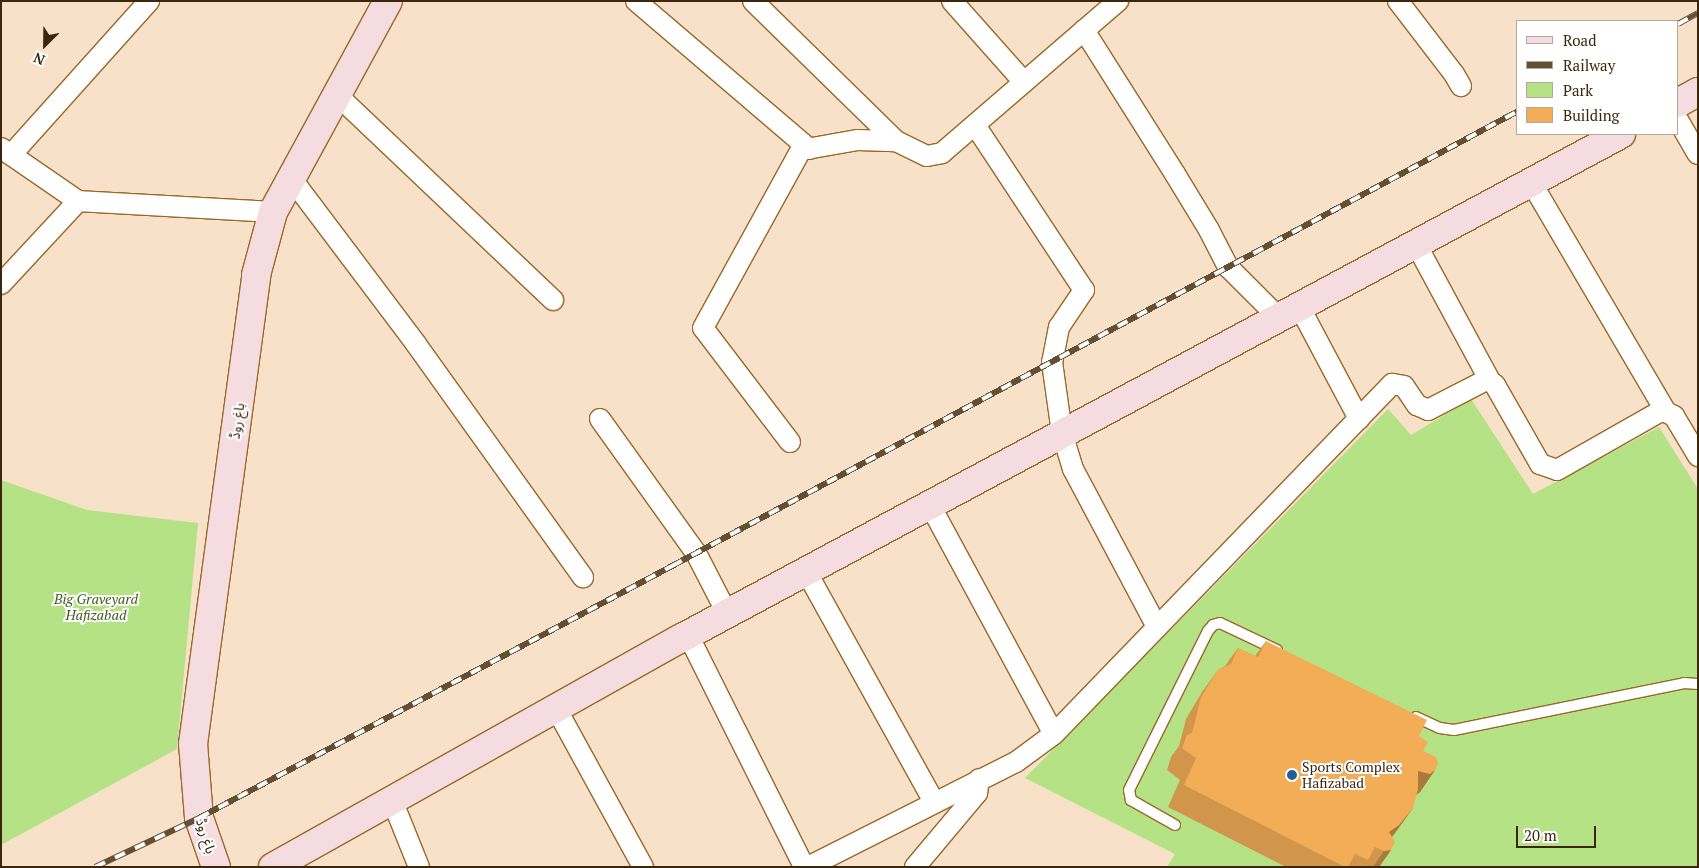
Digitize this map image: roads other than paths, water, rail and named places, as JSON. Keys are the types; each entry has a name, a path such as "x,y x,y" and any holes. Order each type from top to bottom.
{"street":[{"path":"149,1 6,151 78,201 272,212"},
{"name":"باغ روڈ","path":"216,867 198,818 193,744 256,275 272,212 388,1"},
{"path":"636,1 808,149"},
{"path":"753,1 896,141 927,156 942,153 1118,1"},
{"path":"952,1 1024,82"},
{"path":"1398,1 1454,74 1461,86"},
{"path":"1084,30 1175,174 1209,230 1228,267 1289,312 1358,419"},
{"path":"1679,102 1698,92"},
{"path":"336,94 553,300"},
{"path":"1679,122 1698,154"},
{"path":"975,125 1084,290 1059,327 1052,362 1062,433 1073,469 1157,628"},
{"path":"273,867 688,634 1619,135"},
{"path":"790,442 702,328 801,150 858,140 896,141"},
{"path":"291,178 416,344 583,577"},
{"path":"1531,182 1666,412"},
{"path":"1,284 78,201"},
{"path":"1416,244 1490,381 1540,464 1556,470 1659,412 1666,412 1674,416 1698,456"},
{"path":"808,867 1016,762 1054,734 1392,384 1404,386 1417,405 1428,410 1484,381 1490,381"},
{"path":"600,419 696,553 727,613"},
{"path":"930,505 1054,734"},
{"path":"806,571 934,802"},
{"path":"688,634 804,867"},
{"path":"556,708 642,867"},
{"path":"915,867 977,793 979,779"},
{"path":"392,800 419,867"}],"lane":[{"path":"1175,825 1131,800 1128,796 1208,631 1213,625 1220,623 1290,656"},
{"path":"1404,711 1440,728 1454,730 1684,683 1698,684"}],"railway":[{"path":"1679,23 1698,13"},
{"path":"95,867 199,818 1516,112"}],"place":[{"name":"Sports Complex Hafizabad","path":"1292,775"}],"park label":[{"name":"Big Graveyard Hafizabad","path":"96,608"}]}
